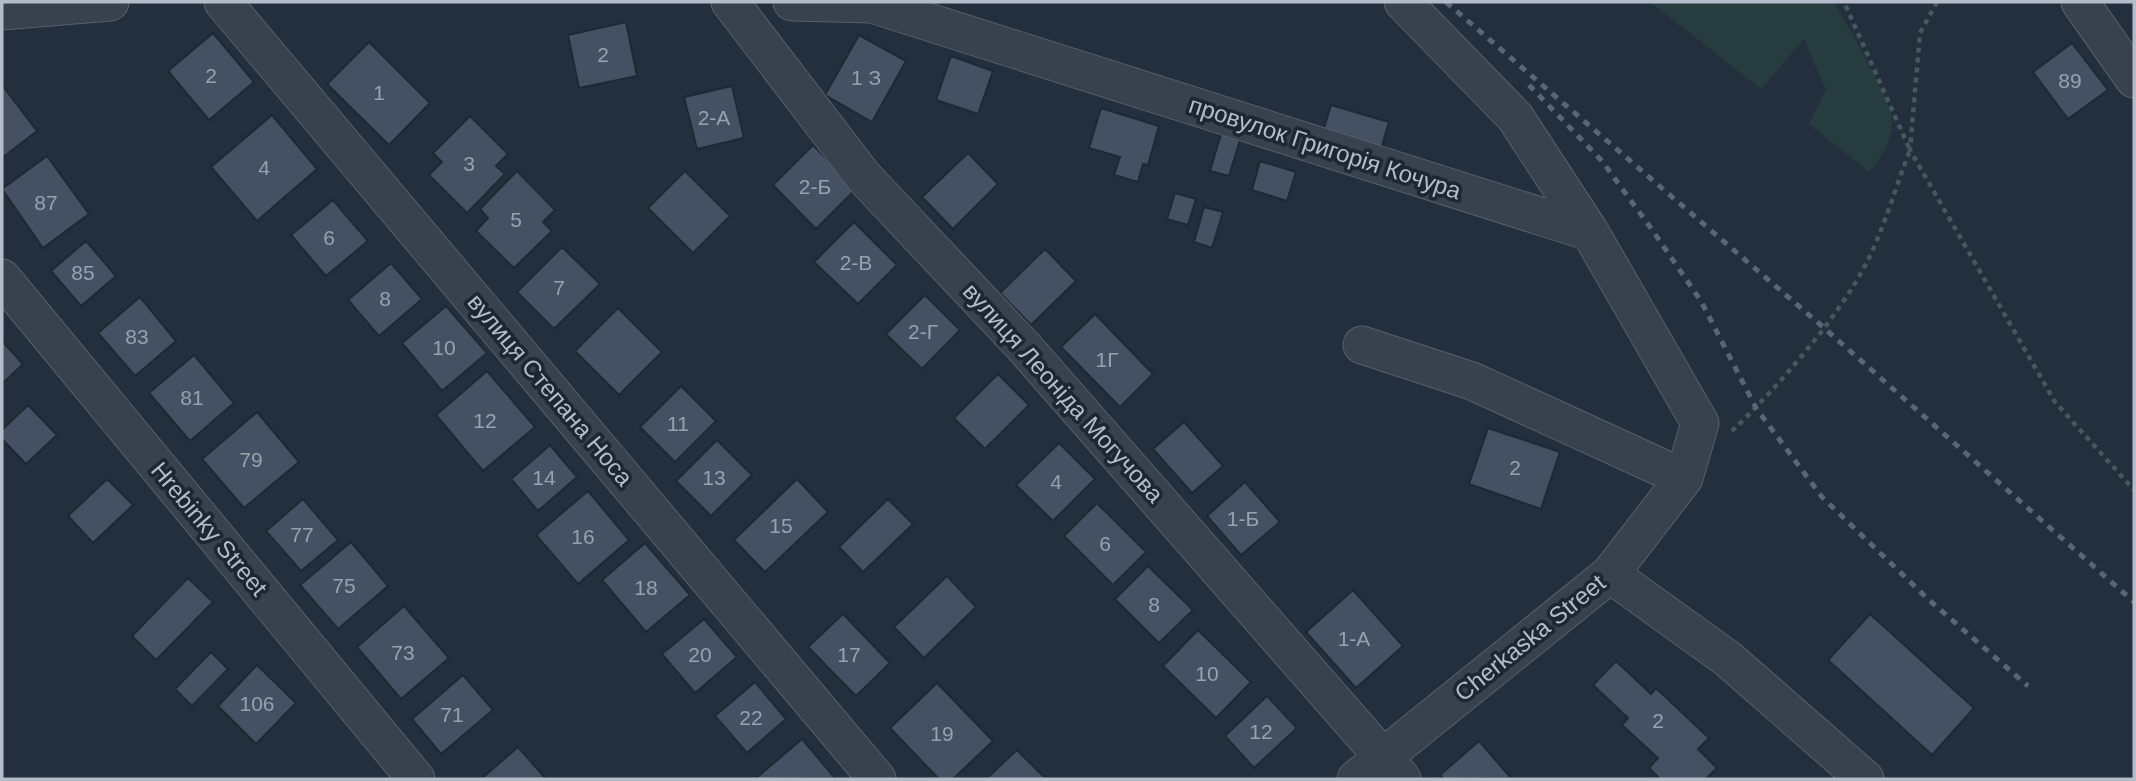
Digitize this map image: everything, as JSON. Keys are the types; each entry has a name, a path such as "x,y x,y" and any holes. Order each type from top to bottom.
{"street":[{"path":"2,10 110,2"},
{"name":"вулиця Степана Носа","path":"223,2 877,779"},
{"name":"вулиця Леоніда Могучова","path":"730,2 863,176 1024,347 1393,768"},
{"name":"провулок Григорія Кочура","path":"792,2 872,4 1590,232"},
{"path":"1362,345 1472,381 1685,478 1700,422 1590,232 1515,117 1403,2"},
{"path":"2080,2 2134,79"},
{"name":"Hrebinky Street","path":"2,278 416,779"},
{"name":"Cherkaska Street","path":"1356,779 1393,768 1610,574 1685,478"},
{"path":"1610,574 1728,659 1865,779"}],"path":[{"path":"1844,2 1910,150 2055,402 2134,490"},
{"path":"1729,434 1756,408 1824,327 1867,261 1910,150 1920,33 1937,2"}],"green space":[{"path":"1650,2 1834,2 1890,109 1891,134 1886,148 1869,172 1809,124 1826,90 1804,39 1761,89"}],"building":[{"path":"626,22 637,76 579,88 568,35"},
{"path":"213,33 254,82 209,120 168,71"},
{"path":"859,35 906,61 872,122 825,95"},
{"path":"369,42 430,103 389,145 327,84"},
{"path":"2072,43 2108,90 2068,119 2033,72"},
{"path":"951,56 993,71 978,114 936,100"},
{"path":"2,85 37,131 2,158"},
{"path":"732,86 744,138 697,149 684,97"},
{"path":"1331,105 1389,122 1379,156 1321,138"},
{"path":"1101,108 1159,126 1148,165 1143,164 1138,182 1114,175 1120,157 1089,148"},
{"path":"272,115 317,169 257,221 211,167"},
{"path":"470,116 508,154 496,166 505,174 467,213 429,175 442,162 433,153"},
{"path":"1221,134 1240,140 1229,176 1210,171"},
{"path":"813,145 856,189 816,229 773,185"},
{"path":"968,153 998,184 953,229 922,197"},
{"path":"47,156 89,214 43,248 2,189"},
{"path":"1260,161 1296,172 1287,201 1252,190"},
{"path":"517,171 555,210 543,222 552,231 514,268 476,231 488,218 480,209"},
{"path":"685,171 730,216 693,253 648,208"},
{"path":"1175,193 1196,199 1188,225 1167,219"},
{"path":"333,200 368,241 326,276 291,235"},
{"path":"1204,207 1223,212 1212,248 1194,242"},
{"path":"854,222 897,265 858,304 814,262"},
{"path":"86,241 116,276 81,306 51,271"},
{"path":"562,247 600,284 554,329 517,292"},
{"path":"1045,249 1076,281 1031,325 1000,293"},
{"path":"391,263 422,299 379,336 348,300"},
{"path":"925,295 960,330 922,369 886,334"},
{"path":"140,297 176,341 135,376 98,333"},
{"path":"446,306 487,353 442,391 402,343"},
{"path":"618,308 662,352 619,395 575,351"},
{"path":"1095,314 1153,374 1120,407 1061,347"},
{"path":"2,341 23,364 2,384"},
{"path":"194,355 234,403 190,441 149,393"},
{"path":"487,371 535,427 483,471 436,415"},
{"path":"998,374 1029,405 985,449 954,418"},
{"path":"681,386 716,421 675,462 640,427"},
{"path":"28,405 57,435 26,464 2,439 2,430"},
{"path":"257,412 299,462 244,508 202,459"},
{"path":"1184,422 1223,466 1192,493 1153,449"},
{"path":"1488,428 1560,452 1541,509 1469,484"},
{"path":"717,440 752,475 711,516 676,481"},
{"path":"1059,443 1095,479 1053,521 1016,485"},
{"path":"550,445 577,477 538,511 511,479"},
{"path":"107,479 133,505 93,543 68,516"},
{"path":"797,479 828,512 765,572 734,540"},
{"path":"1245,482 1280,522 1241,555 1207,516"},
{"path":"588,491 629,540 578,584 536,535"},
{"path":"303,499 338,540 301,571 266,531"},
{"path":"888,499 913,524 863,572 839,547"},
{"path":"1097,503 1146,552 1113,585 1064,536"},
{"path":"351,542 388,586 338,629 300,585"},
{"path":"645,543 690,595 646,632 602,580"},
{"path":"1148,566 1193,610 1159,643 1115,599"},
{"path":"947,576 976,607 924,658 894,627"},
{"path":"188,578 213,602 156,660 132,636"},
{"path":"1353,590 1403,646 1356,688 1306,632"},
{"path":"404,606 449,658 401,699 357,647"},
{"path":"843,614 890,663 856,696 808,647"},
{"path":"1870,614 1974,708 1932,755 1828,660"},
{"path":"704,619 737,657 695,693 662,654"},
{"path":"1198,630 1251,682 1216,718 1163,666"},
{"path":"211,652 228,669 192,706 175,689"},
{"path":"1616,661 1651,694 1656,688 1709,738 1698,749 1717,768 1706,779 1660,779 1649,768 1658,758 1622,725 1628,718 1593,685"},
{"path":"257,665 296,703 256,744 218,706"},
{"path":"463,675 493,710 441,754 412,719"},
{"path":"755,682 786,719 747,753 715,716"},
{"path":"937,683 993,741 953,779 939,779 890,728"},
{"path":"1267,696 1297,728 1254,768 1225,736"},
{"path":"802,739 835,778 755,779"},
{"path":"1479,741 1511,778 1444,779 1440,775"},
{"path":"518,747 546,779 481,779"},
{"path":"1017,750 1046,779 986,779"}],"railway":[{"path":"1446,2 1823,327 2134,602"},
{"path":"1529,85 1602,161 1653,231 1701,301 1756,408 1822,497 1929,600 2028,686"}]}
